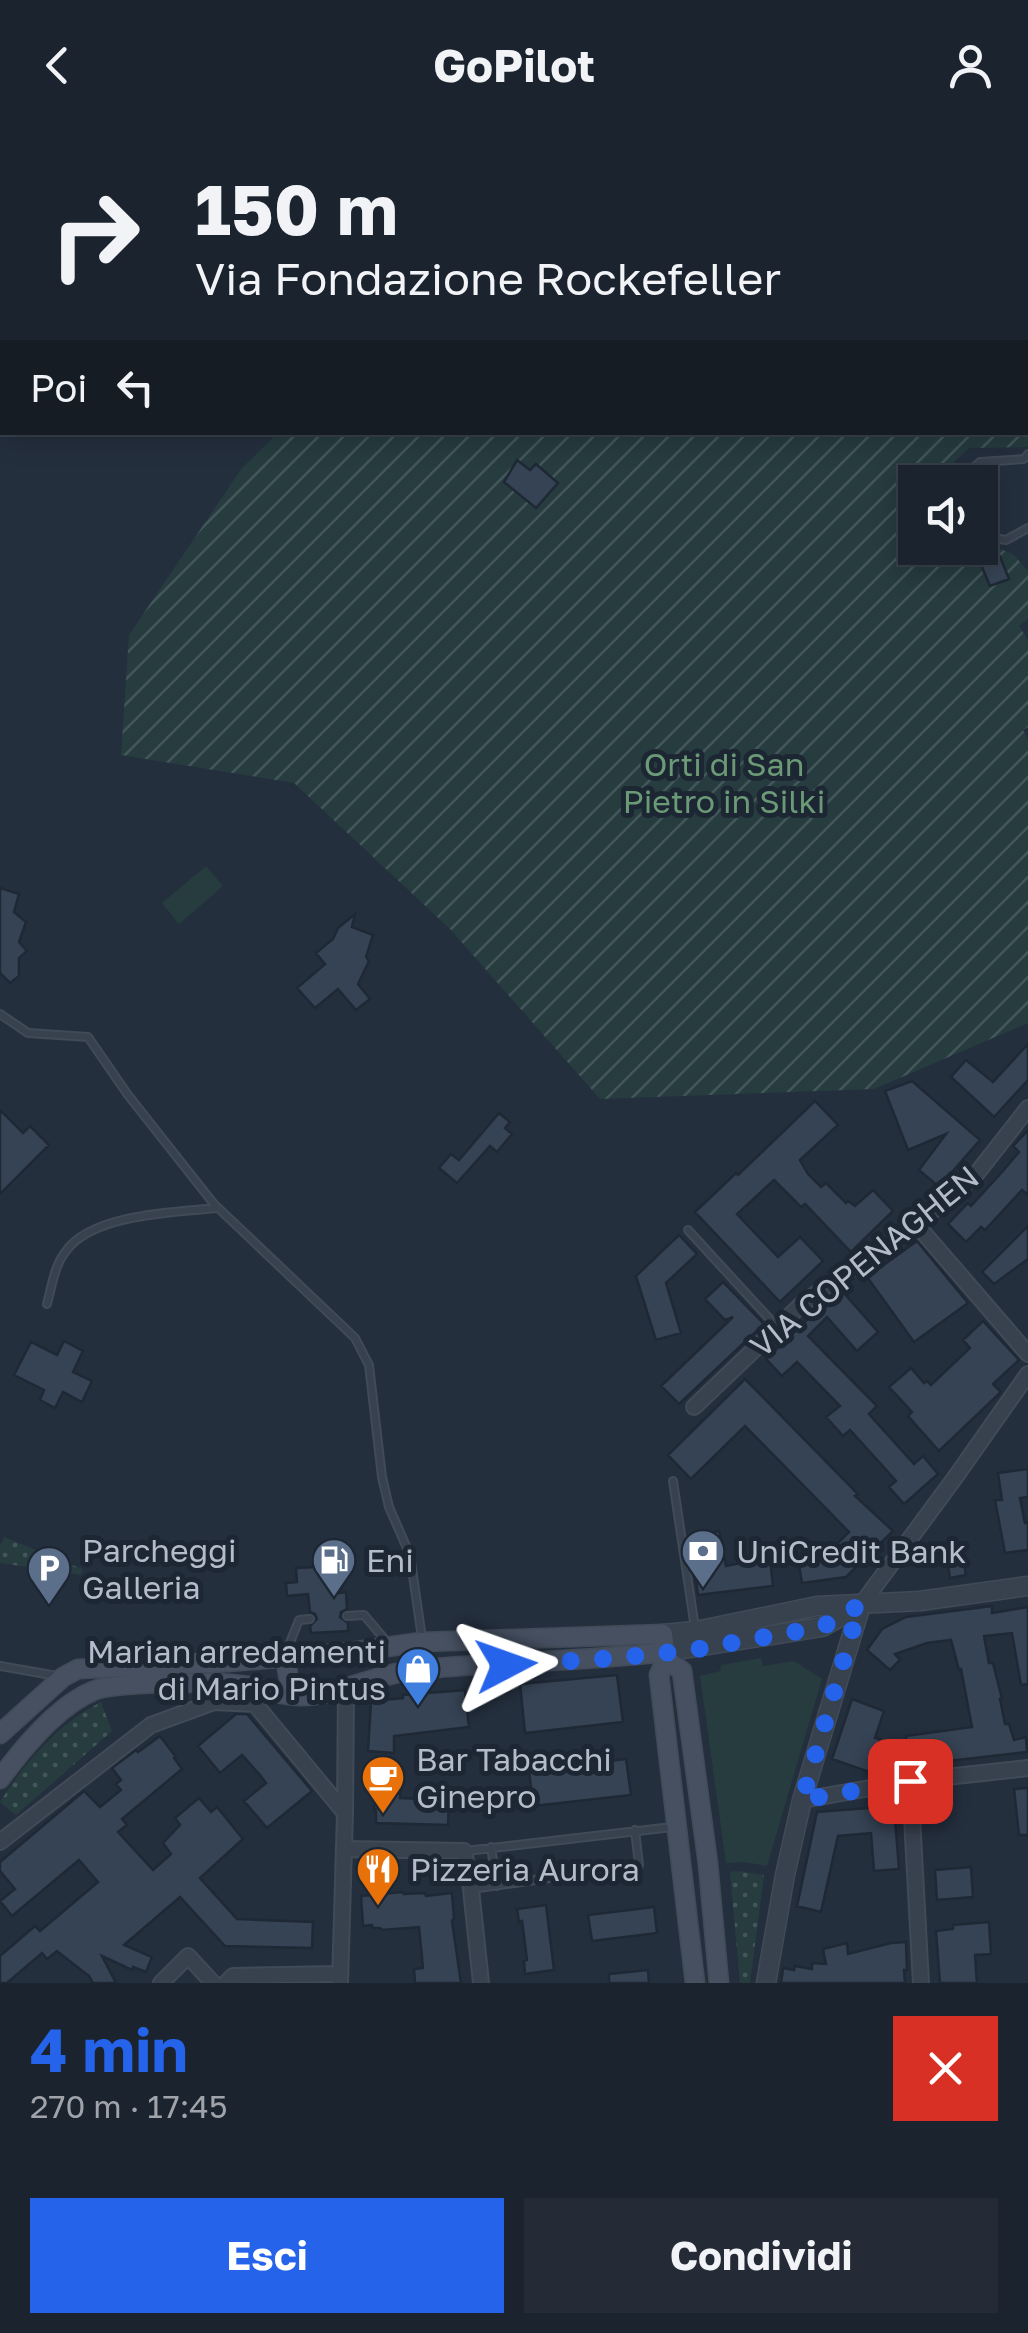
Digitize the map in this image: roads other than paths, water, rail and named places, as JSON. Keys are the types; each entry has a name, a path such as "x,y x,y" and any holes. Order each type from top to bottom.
{"main road":[{"path":"0,1734 63,1677 78,1669 228,1662 422,1642 665,1648"},
{"path":"0,1780 30,1739 79,1698 107,1686 249,1686 280,1695 304,1696 334,1692 411,1670 616,1658 665,1648"},
{"path":"665,1648 659,1675 695,1983"},
{"path":"665,1648 682,1671 708,1864 719,1983"},
{"path":"346,1688 353,1678 352,1652"},
{"path":"285,1657 290,1685 304,1696"}],"street":[{"name":"VIA COPENAGHEN","path":"694,1406 803,1303 916,1224 974,1177 1028,1108"},
{"path":"916,1224 1028,1354"},
{"path":"766,1983 784,1874 802,1800 860,1605 1028,1374"},
{"path":"665,1648 696,1632 817,1606 920,1601 1028,1586"},
{"path":"665,1648 692,1650 822,1627 860,1605"},
{"path":"226,1983 233,1976 340,1979 346,1688"},
{"path":"0,1842 151,1725 214,1702 255,1704 346,1812"},
{"path":"802,1800 910,1781 1028,1768"},
{"path":"910,1781 921,1983"},
{"path":"344,1848 464,1851 481,1983"},
{"path":"161,1983 188,1956 213,1983"}],"lane":[{"path":"976,465 1026,456"},
{"path":"998,539 1006,540 1028,528"},
{"path":"0,1014 28,1033 88,1037 128,1095 218,1208 355,1338 369,1365 382,1477 389,1507 410,1555 422,1642"},
{"path":"47,1304 57,1265 68,1247 95,1229 146,1216 218,1208"},
{"path":"688,1230 777,1327"},
{"path":"673,1481 696,1632"},
{"path":"347,1616 364,1615 392,1647"},
{"path":"285,1657 299,1620 310,1619"},
{"path":"0,1666 63,1677"},
{"path":"464,1851 678,1826"},
{"path":"471,1889 639,1864 635,1830"},
{"path":"491,1847 498,1886"}],"place":[{"name":"UniCredit Bank","path":"703,1589"},
{"name":"Eni","path":"334,1598"},
{"name":"Parcheggi Galleria","path":"49,1606"},
{"name":"Marian arredamenti di Mario Pintus","path":"418,1707"},
{"name":"Bar Tabacchi Ginepro","path":"383,1815"},
{"name":"Pizzeria Aurora","path":"378,1907"}],"park label":[{"name":"Orti di San Pietro in Silki","path":"724,782"}]}
